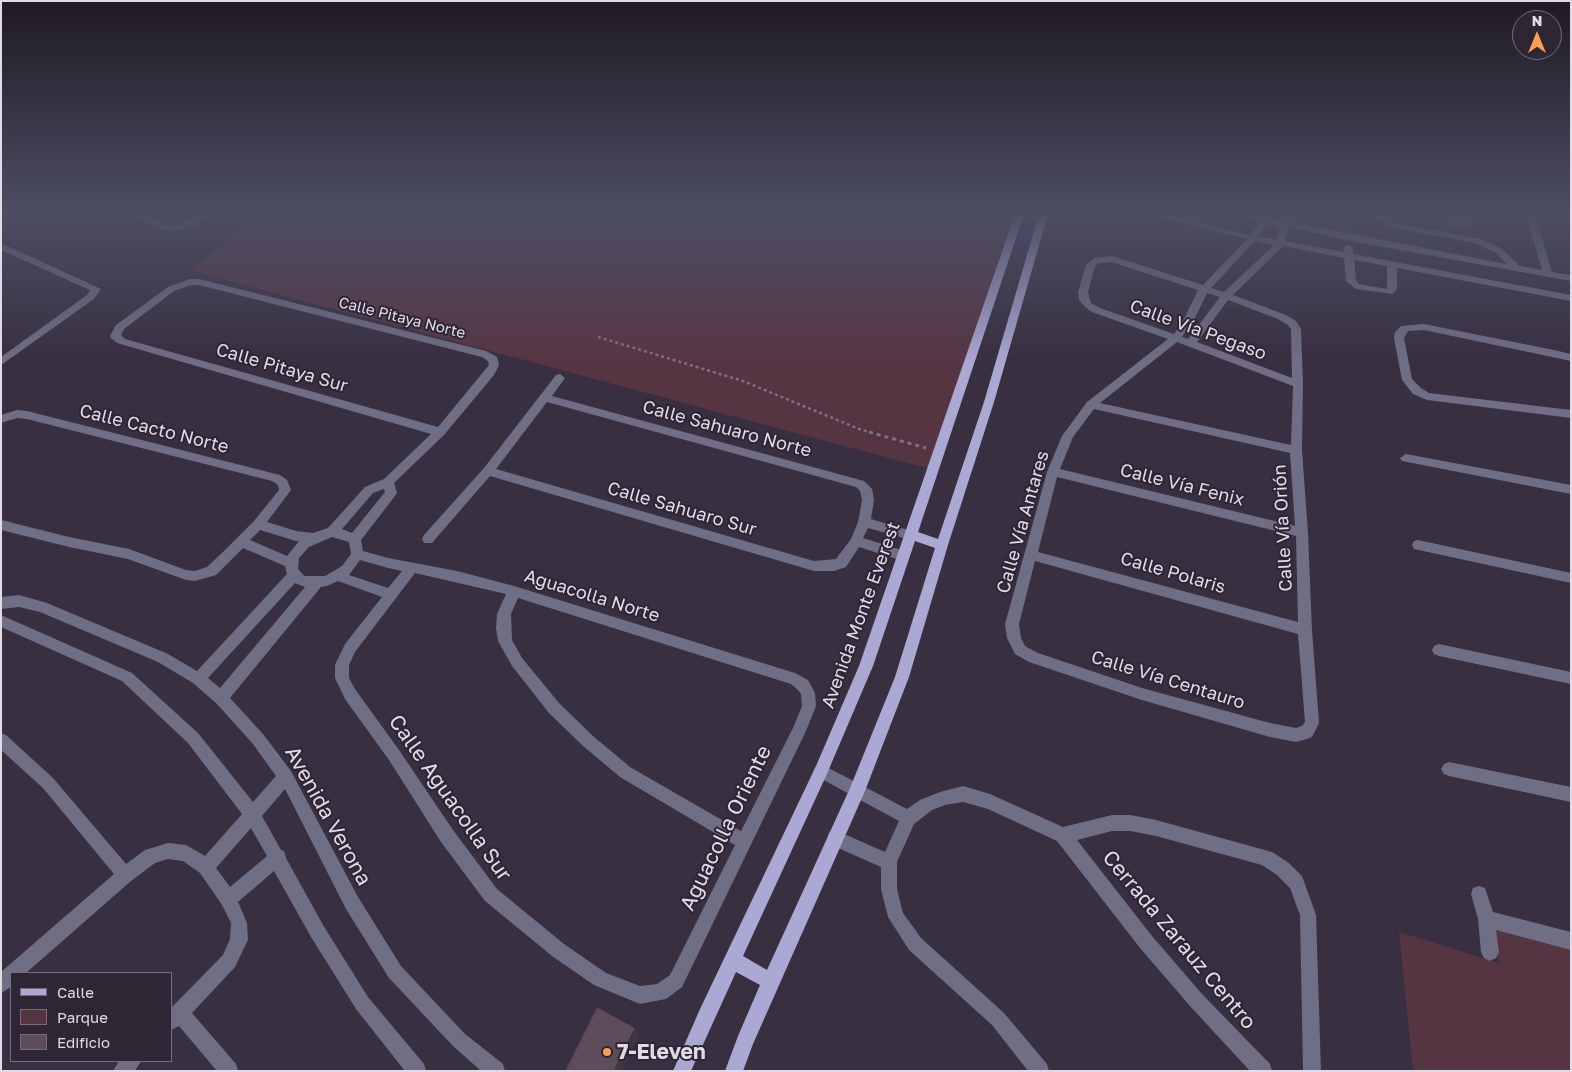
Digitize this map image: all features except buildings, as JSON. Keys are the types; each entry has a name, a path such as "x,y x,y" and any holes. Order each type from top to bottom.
{"main road":[{"name":"Avenida Monte Everest","path":"682,1071 821,771 866,666 1003,264"},
{"path":"734,1071 744,1042 857,791 902,677 942,545 989,402 1029,264"},
{"path":"910,535 942,545"},
{"path":"732,960 772,982"}],"street":[{"path":"1,362 91,297 96,289 41,264"},
{"name":"Calle Vía Pegaso","path":"1093,264 1089,269 1083,292 1084,300 1088,305 1105,314 1176,338 1298,384"},
{"name":"Calle Vía Pegaso","path":"1127,264 1204,289"},
{"name":"Calle Vía Antares","path":"1020,650 1014,638 1012,624 1053,472 1068,436 1091,405 1176,338 1193,313 1204,289 1228,264"},
{"path":"1190,344 1226,296 1259,264"},
{"path":"1350,264 1351,281 1353,284 1384,292 1390,292 1392,289 1392,264"},
{"path":"1392,264 1571,298"},
{"path":"1498,264 1571,278"},
{"path":"1513,264 1516,267"},
{"path":"1545,264 1548,273"},
{"name":"Calle Pitaya Norte","path":"115,336 120,327 171,289 180,284 199,282 486,354 493,358 494,365 490,372 440,432"},
{"path":"1204,289 1226,296"},
{"name":"Calle Vía Orión","path":"1226,296 1282,317 1292,323 1296,329 1298,384 1296,450 1302,533 1305,630 1312,723 1307,732"},
{"path":"1571,358 1424,327 1405,328 1400,332 1399,338 1407,380 1417,391 1427,396 1571,414"},
{"name":"Calle Pitaya Sur","path":"115,336 121,341 440,432"},
{"path":"1,348 13,353"},
{"path":"428,539 488,471 560,378"},
{"name":"Calle Sahuaro Norte","path":"545,398 860,484 866,489 868,494 860,532"},
{"path":"1091,405 1296,450"},
{"name":"Calle Cacto Norte","path":"4,418 27,414 276,478 283,483 285,490 258,524"},
{"path":"332,532 369,490 388,482 440,432"},
{"path":"1406,458 1571,490"},
{"name":"Calle Sahuaro Sur","path":"488,471 814,566 834,566 841,562 860,532"},
{"name":"Calle Vía Fenix","path":"1053,472 1302,533"},
{"path":"354,539 391,494 388,482"},
{"path":"1,525 69,542 129,554 186,575 202,575 211,571 258,524 296,536 313,538"},
{"path":"198,679 293,569 298,549 313,538 332,532 341,533 354,539 357,546 357,554 354,562 338,576 317,582 308,582 293,569 241,542"},
{"path":"860,532 910,535"},
{"path":"860,532 903,556"},
{"path":"1418,545 1571,578"},
{"name":"Aguacolla Norte","path":"357,554 388,563 514,591 795,679 803,685 808,693"},
{"name":"Calle Polaris","path":"1031,554 1305,630"},
{"path":"338,576 390,594 412,567"},
{"path":"221,698 317,582"},
{"path":"514,591 504,614 503,628 505,641 517,662 554,708 588,741 625,772 745,842"},
{"name":"Calle Aguacolla Sur","path":"390,594 350,648 342,664 342,678 350,694 394,755 447,836 491,896 558,950 600,979 640,995 660,993 676,981"},
{"name":"Avenida Verona","path":"1,603 19,601 42,608 163,658 198,679 221,698 258,739 286,776 352,904 395,972 458,1040 496,1071"},
{"path":"1,621 127,677 193,738 252,814 317,931 362,1003 417,1071"},
{"name":"Calle Vía Centauro","path":"1020,650 1034,658 1142,694 1270,730 1296,735 1307,732"},
{"path":"1439,650 1571,678"},
{"name":"Aguacolla Oriente","path":"676,981 799,731 808,706 808,693"},
{"path":"1,740 48,783 125,875"},
{"path":"1449,769 1571,795"},
{"path":"821,771 908,818"},
{"path":"206,867 286,776"},
{"path":"1040,1071 998,1019 915,944 896,917 889,889 889,862 908,818 926,806 945,797 963,794 990,802 1063,835 1112,823 1130,823 1156,828 1266,858 1282,869 1296,882 1308,915 1312,1071"},
{"name":"Cerrada Zarauz Centro","path":"1063,835 1146,942 1196,1000 1263,1071"},
{"path":"835,838 889,862"},
{"path":"14,972 125,875 151,856 168,852 186,853 206,867 228,899 239,923 239,940 229,961 175,1017 228,1071"},
{"path":"228,899 278,858"},
{"path":"1479,894 1486,919 1490,952"},
{"path":"1486,919 1571,941"},
{"path":"122,1071 131,1062"}],"path":[{"path":"598,337 743,381 859,429 940,453"}],"green space":[{"path":"196,264 999,264 930,469 188,270"},
{"path":"1493,923 1571,947 1571,1071 1413,1071 1399,932 1499,963"}],"place":[{"name":"7-Eleven","path":"607,1052"}]}
